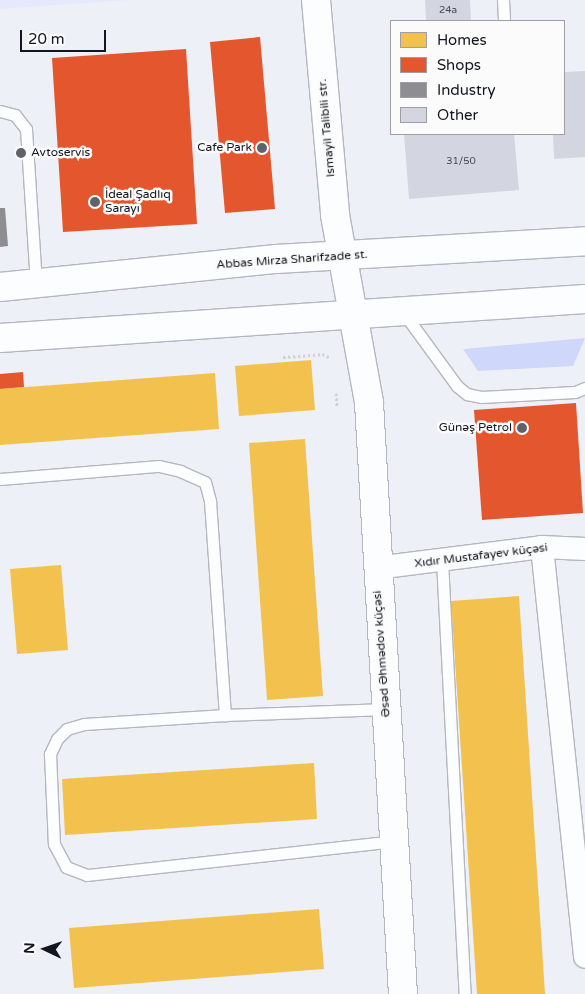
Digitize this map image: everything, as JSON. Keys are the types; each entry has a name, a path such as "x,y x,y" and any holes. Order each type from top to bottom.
{"main road":[{"name":"Ismayil Talibili str.","path":"316,0 340,256 352,316"},
{"name":"Abbas Mirza Sharifzade st.","path":"0,287 36,285 277,259 585,241"},
{"path":"0,338 585,299"},
{"name":"Əsəd Əhmədov küçəsi","path":"352,316 369,403 376,568 403,994"}],"street":[{"name":"Xıdır Mustafayev küçəsi","path":"376,568 442,562 542,547 585,549"},
{"path":"542,547 585,957"}],"lane":[{"path":"503,0 504,20"},
{"path":"0,111 15,115 26,130 36,285"},
{"path":"403,312 457,386 467,394 491,396 575,392 585,388"},
{"path":"0,479 158,466 180,471 205,482 210,501 225,715"},
{"path":"442,562 465,994"},
{"path":"386,709 225,715 84,724 66,729 57,738 50,754 54,844 66,867 87,875 394,842"}],"path":[{"path":"282,357 322,354 334,361"},
{"path":"336,388 337,406"}],"shaded area":[{"path":"0,0 129,0 0,9"},
{"path":"585,338 573,366 478,371 463,349"}],"building: Homes":[{"path":"311,360 315,410 239,416 235,366"},
{"path":"215,373 219,429 0,445 0,389"},
{"path":"305,439 323,696 267,700 249,443"},
{"path":"61,565 68,650 17,654 10,569"},
{"path":"519,596 545,994 477,994 451,601"},
{"path":"314,763 317,819 65,835 62,779"},
{"path":"319,909 324,969 74,988 69,928"}],"building: Shops":[{"path":"260,37 275,209 225,213 210,42"},
{"path":"186,49 197,224 63,232 52,58"},
{"path":"23,372 24,387 0,389 0,374"},
{"path":"576,403 583,513 482,520 474,410"}],"building: Industry":[{"path":"0,208 5,208 8,246 0,247"}],"building: Other":[{"path":"425,0 470,0 471,20 426,20"},
{"path":"585,71 585,157 554,159 553,135 565,135 565,72"},
{"path":"404,135 514,135 519,190 409,199"}],"place":[{"name":"Cafe Park","path":"262,148"},
{"name":"Avtoservis","path":"21,153"},
{"name":"İdeal Şadlıq Sarayı","path":"95,202"},
{"name":"Günəş Petrol","path":"522,428"}]}
